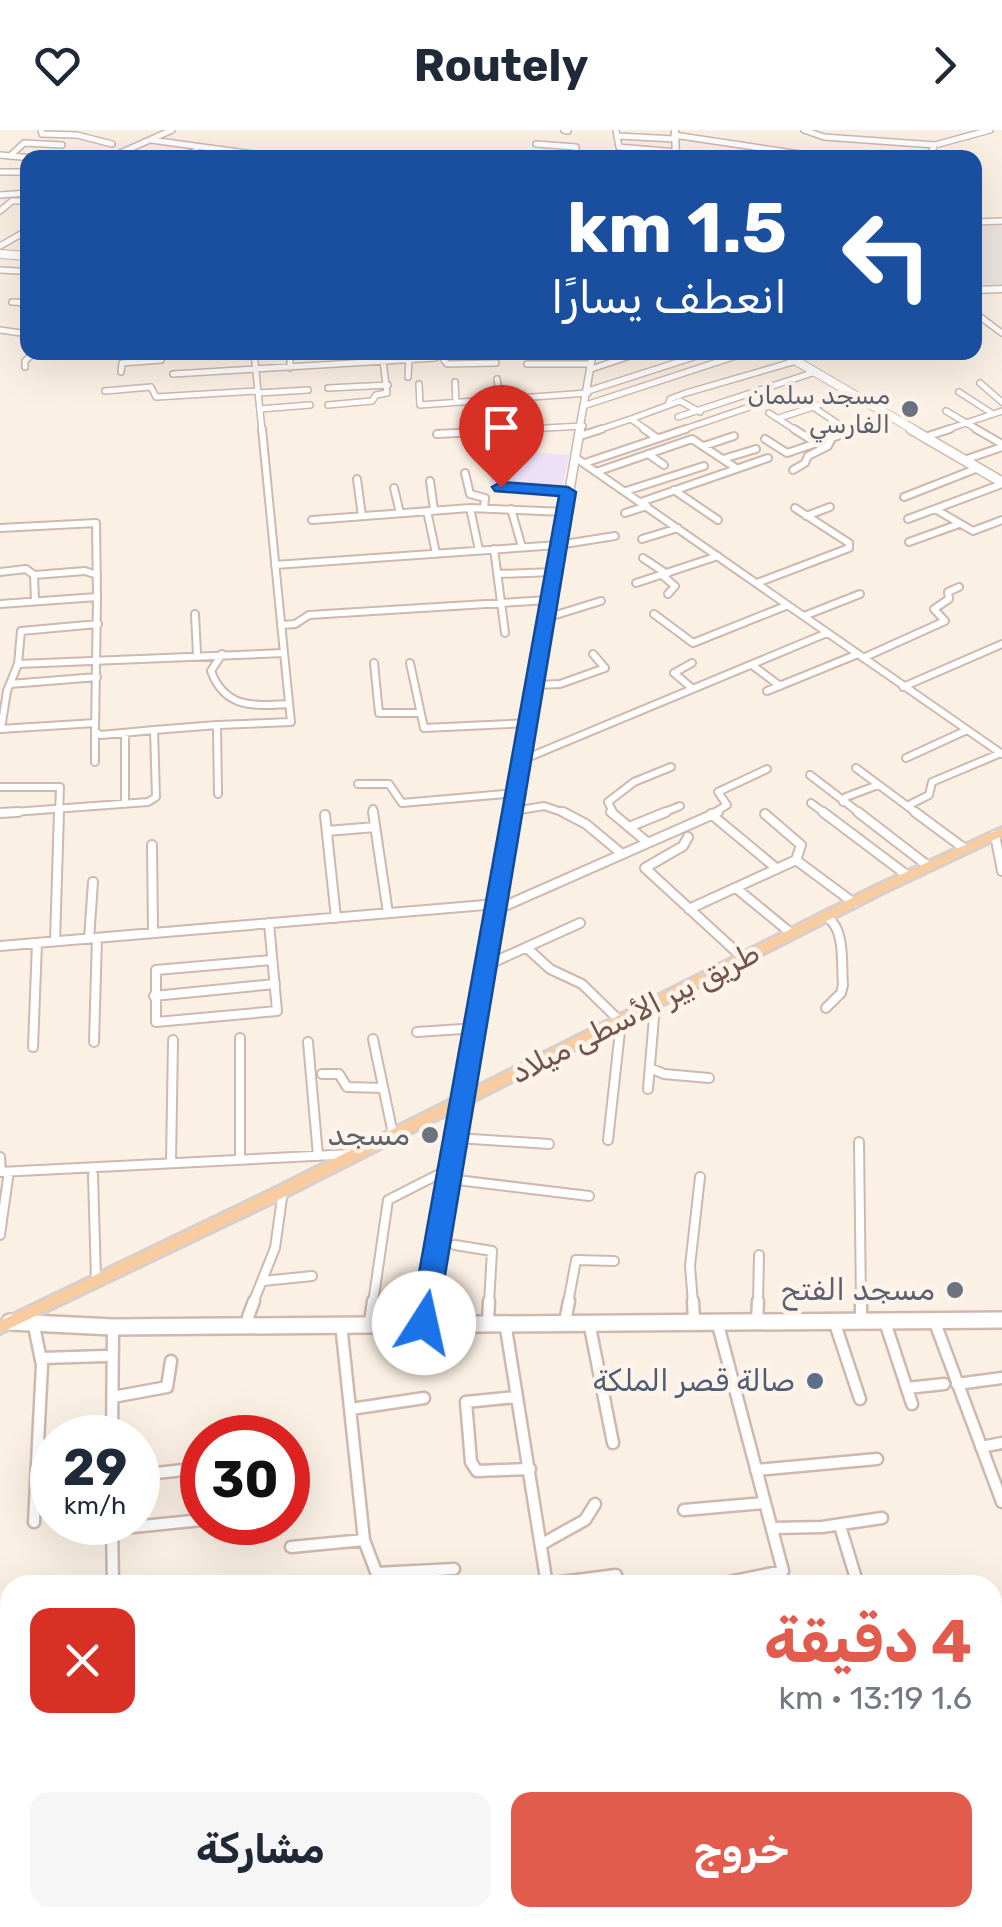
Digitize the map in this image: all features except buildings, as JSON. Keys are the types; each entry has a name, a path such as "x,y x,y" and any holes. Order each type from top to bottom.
{"main road":[{"path":"796,361 1002,483"},
{"name":"طريق بير الأسطى ميلاد","path":"5,1324 283,1191 998,834"},
{"path":"5,1324 1002,1320"}],"street":[{"path":"41,130 42,134 80,136 112,144"},
{"path":"128,150 172,130"},
{"path":"804,130 824,137 934,145 990,130"},
{"path":"643,150 619,147 618,133 674,135 774,150"},
{"path":"151,140 204,150"},
{"path":"10,156 24,143 62,145"},
{"path":"536,144 576,147 576,150"},
{"path":"932,150 934,145"},
{"path":"0,155 20,157"},
{"path":"0,270 18,272"},
{"path":"12,302 20,302"},
{"path":"982,317 1002,333"},
{"path":"25,360 25,366"},
{"path":"121,372 122,364 161,360"},
{"path":"98,624 20,631 18,664 0,729 95,728 125,733 291,722 255,360"},
{"path":"290,360 290,368"},
{"path":"173,374 410,360 408,376"},
{"path":"446,360 447,364 496,364"},
{"path":"424,1323 558,544 568,492 580,460 592,360"},
{"path":"527,364 591,367 615,360"},
{"path":"419,384 418,404 588,392 685,360"},
{"path":"586,405 724,360"},
{"path":"668,405 670,399 686,392 796,361"},
{"path":"328,404 372,402 376,394 388,392 383,362"},
{"path":"678,417 814,372"},
{"path":"497,379 500,399"},
{"path":"455,382 456,402"},
{"path":"980,383 1002,402"},
{"path":"328,388 388,385"},
{"path":"105,390 149,387 154,397 308,390"},
{"path":"989,390 1002,388"},
{"path":"580,460 773,399 760,390"},
{"path":"959,392 994,414"},
{"path":"436,434 581,431 680,401 711,420"},
{"path":"779,419 825,403"},
{"path":"260,409 310,405"},
{"path":"813,407 849,432"},
{"path":"946,411 1002,446"},
{"path":"925,436 1002,411"},
{"path":"770,412 816,443"},
{"path":"764,439 787,453 892,417"},
{"path":"630,418 657,438"},
{"path":"704,446 734,436"},
{"path":"793,470 806,463 808,456 828,446 832,438"},
{"path":"598,472 689,439 736,468"},
{"path":"964,460 1002,446"},
{"path":"723,459 756,449"},
{"path":"648,454 664,465"},
{"path":"624,513 674,490 768,458"},
{"path":"580,460 1002,754"},
{"path":"626,491 704,466"},
{"path":"904,497 978,468"},
{"path":"465,474 470,494 485,498 484,508"},
{"path":"357,480 362,516"},
{"path":"430,482 436,553"},
{"path":"908,519 1002,483"},
{"path":"501,487 568,492"},
{"path":"394,488 400,513"},
{"path":"674,490 718,520"},
{"path":"806,516 830,507"},
{"path":"312,520 470,508 564,512"},
{"path":"470,508 479,550"},
{"path":"757,583 848,548 849,544 795,508"},
{"path":"511,509 522,547"},
{"path":"934,509 976,531 1002,520"},
{"path":"0,528 96,523 94,762"},
{"path":"909,542 959,524"},
{"path":"642,539 678,528"},
{"path":"274,565 558,544 615,536"},
{"path":"494,549 505,633"},
{"path":"636,583 718,556"},
{"path":"643,558 675,586 668,594"},
{"path":"0,572 30,569 34,575 35,601"},
{"path":"498,574 554,572"},
{"path":"34,575 97,574"},
{"path":"767,691 945,621 934,608 948,600 948,592 959,586"},
{"path":"804,616 860,594"},
{"path":"0,604 97,598"},
{"path":"281,625 295,624 309,616 548,600"},
{"path":"546,618 602,601"},
{"path":"654,614 693,643 788,605"},
{"path":"195,614 198,654"},
{"path":"522,760 827,633"},
{"path":"903,687 1002,644"},
{"path":"18,664 284,652"},
{"path":"222,654 210,671 229,702 251,708 289,704"},
{"path":"535,685 560,684 604,668 592,654"},
{"path":"374,663 380,714 419,713"},
{"path":"410,663 421,726 426,729 529,723"},
{"path":"692,663 674,673 694,690"},
{"path":"752,665 780,686"},
{"path":"10,684 97,678"},
{"path":"217,725 218,794"},
{"path":"0,812 148,802 156,797 154,730"},
{"path":"906,758 967,730"},
{"path":"125,733 125,804"},
{"path":"907,806 929,795 932,782 1002,754"},
{"path":"647,842 610,811 610,797 670,767"},
{"path":"856,768 965,849"},
{"path":"0,946 496,907 728,807 718,797 724,788 767,769"},
{"path":"810,774 928,866"},
{"path":"0,788 58,784 55,941"},
{"path":"358,784 389,784 396,800 402,803 517,793"},
{"path":"843,802 878,785"},
{"path":"810,803 908,876"},
{"path":"514,811 540,804 562,810 622,854"},
{"path":"629,828 680,806"},
{"path":"373,809 388,914"},
{"path":"711,814 776,868"},
{"path":"688,909 796,860 801,853 800,845 765,814"},
{"path":"325,815 336,918"},
{"path":"327,832 376,828"},
{"path":"998,834 1002,871"},
{"path":"688,837 683,846 645,868 743,958"},
{"path":"152,846 154,933"},
{"path":"796,860 854,903"},
{"path":"93,882 94,1042"},
{"path":"736,888 792,934"},
{"path":"826,1008 842,993 843,985 840,934 834,921 827,918"},
{"path":"487,965 580,923"},
{"path":"269,924 278,1008 267,1014 158,1023 155,1020 156,970 272,960"},
{"path":"33,1047 36,943"},
{"path":"527,948 550,968 582,984 621,1022 608,1140"},
{"path":"154,996 275,984"},
{"path":"648,1089 655,1005"},
{"path":"417,1032 476,1028"},
{"path":"240,1038 240,1160"},
{"path":"373,1039 393,1134"},
{"path":"171,1163 172,1040"},
{"path":"308,1042 318,1156"},
{"path":"650,1068 664,1074 709,1078"},
{"path":"322,1074 339,1074 347,1087 354,1090 383,1088"},
{"path":"457,1138 549,1144"},
{"path":"858,1142 861,1321"},
{"path":"3,1174 352,1154"},
{"path":"0,1156 0,1235"},
{"path":"370,1324 388,1200 452,1168"},
{"path":"93,1175 96,1279"},
{"path":"694,1322 690,1266 700,1177"},
{"path":"449,1180 589,1196"},
{"path":"248,1317 278,1236 283,1191"},
{"path":"456,1245 492,1251 488,1322"},
{"path":"757,1322 759,1256"},
{"path":"565,1322 576,1260 614,1260"},
{"path":"263,1281 312,1276"},
{"path":"934,1320 1001,1498"},
{"path":"717,1321 784,1575"},
{"path":"834,1321 860,1399"},
{"path":"884,1321 912,1404"},
{"path":"505,1322 545,1575"},
{"path":"588,1322 614,1443"},
{"path":"341,1324 364,1540 378,1575"},
{"path":"34,1326 42,1358 39,1415"},
{"path":"113,1326 113,1415"},
{"path":"42,1358 105,1356"},
{"path":"114,1397 168,1387 172,1361"},
{"path":"957,1384 1002,1378"},
{"path":"907,1388 944,1384"},
{"path":"516,1397 466,1402 471,1462 477,1471 487,1473 530,1469"},
{"path":"351,1409 424,1398"},
{"path":"981,1447 1002,1444"},
{"path":"756,1470 877,1459"},
{"path":"684,1510 764,1503"},
{"path":"542,1544 585,1520 595,1504"},
{"path":"772,1528 840,1526 882,1518"},
{"path":"840,1526 855,1575"},
{"path":"290,1547 364,1540"},
{"path":"113,1545 113,1575"},
{"path":"377,1572 454,1570"},
{"path":"763,1575 783,1571"}],"shaded area":[{"path":"1002,222 1002,284 982,285 982,223"},
{"path":"498,450 569,455 562,489 489,484"}],"place":[{"name":"مسجد سلمان الفارسي","path":"910,409"},
{"name":"مسجد","path":"430,1135"},
{"name":"مسجد الفتح","path":"955,1290"},
{"name":"صالة قصر الملكة","path":"815,1381"}],"route":[{"path":"424,1323 568,492 501,487"}]}
